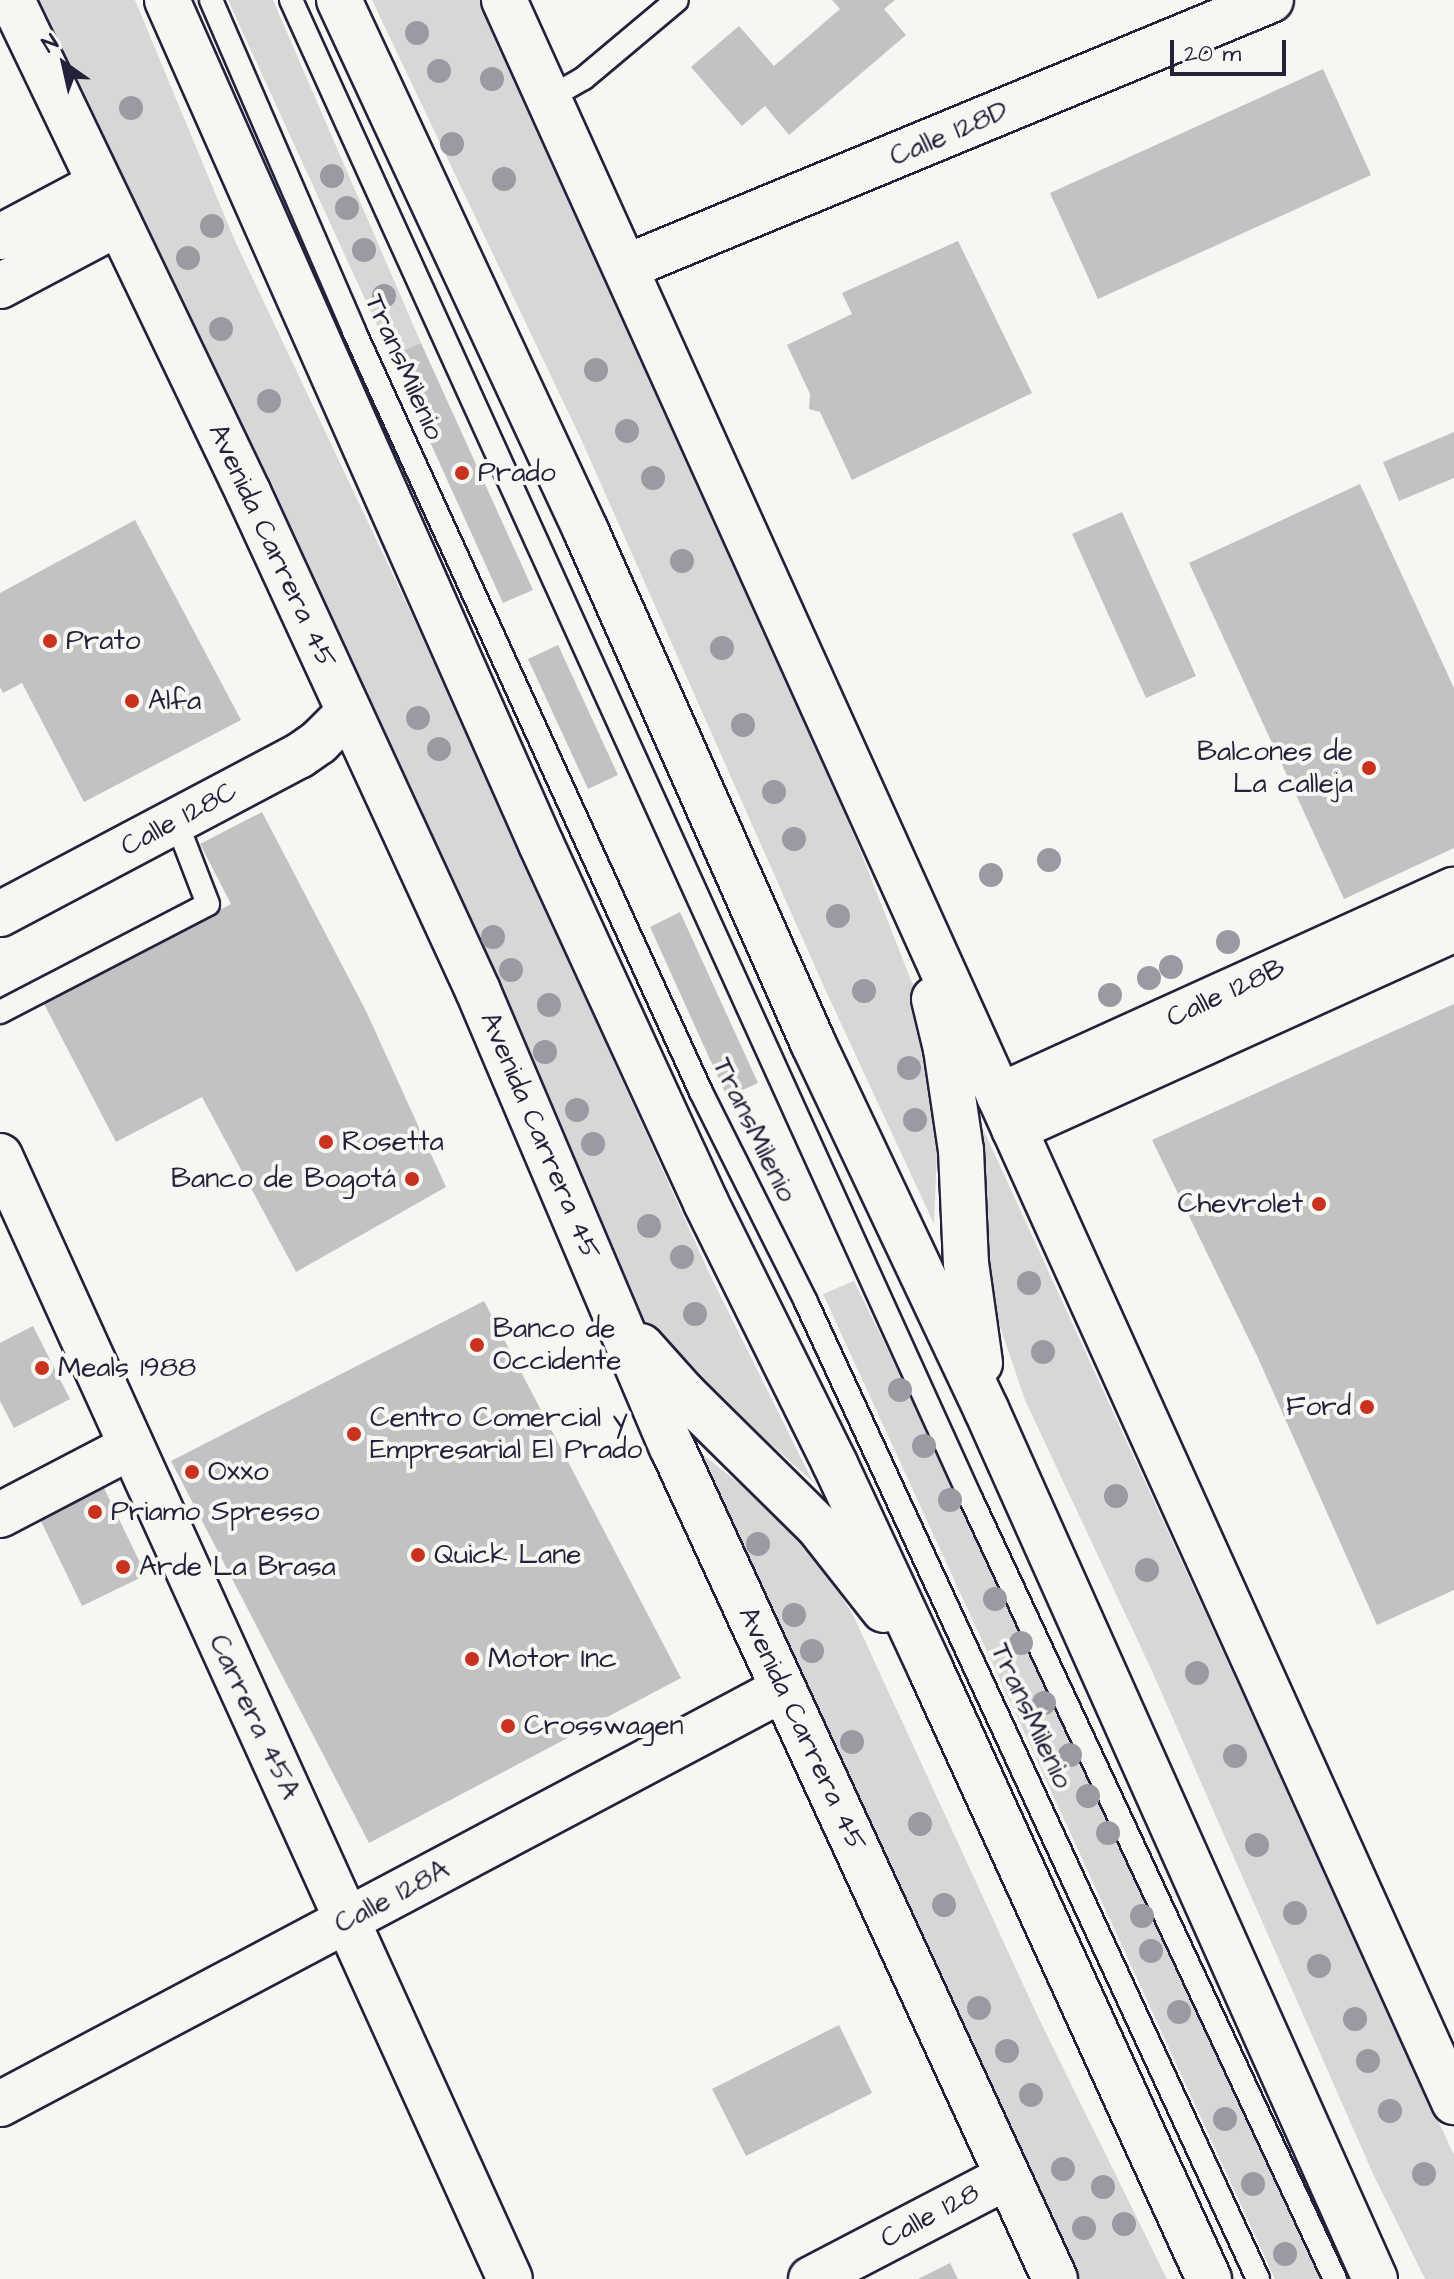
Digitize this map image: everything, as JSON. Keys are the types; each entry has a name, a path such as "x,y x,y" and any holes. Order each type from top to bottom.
{"main road":[{"name":"Avenida Carrera 45","path":"12,0 98,185 248,492 478,991 672,1447 1055,2279"},
{"path":"167,0 541,844 706,1203 835,1464 930,1668 1209,2279"},
{"path":"339,0 579,517 813,1043 986,1409 1375,2279"},
{"path":"504,0 1454,2102"},
{"name":"Calle 128D","path":"626,267 1271,0"},
{"path":"0,237 98,185"},
{"path":"0,286 117,224"},
{"name":"Calle 128C","path":"0,914 299,756 335,728 349,712"},
{"name":"Calle 128B","path":"1006,1113 1454,890"},
{"path":"911,903 948,1064 961,1150 966,1263 986,1409"},
{"name":"Calle 128B","path":"1006,1113 1454,929"},
{"name":"Carrera 45A","path":"0,1156 510,2279"},
{"path":"618,1321 684,1394 817,1525 930,1668"},
{"path":"0,1515 130,1447"},
{"name":"Calle 128A","path":"0,2104 783,1689"},
{"name":"Calle 128","path":"811,2279 1007,2177"}],"lane":[{"name":"TransMilenio","path":"211,0 361,345 695,1077 806,1302 1258,2279"},
{"name":"TransMilenio","path":"291,0 972,1501 1335,2279"},
{"path":"549,98 584,78 677,0"},
{"path":"0,1012 208,904 176,821"}],"shaded area":[{"path":"36,0 135,0 235,241 420,632 710,1275 813,1482 645,1331"},
{"path":"228,0 273,0 421,343 391,356"},
{"path":"372,0 480,0 686,446 856,840 916,993 932,1067 937,1151 934,1224 825,989 581,439"},
{"path":"973,1107 1454,2155 1454,2279 1425,2279 1374,2176 1152,1671 1025,1400 988,1291"},
{"path":"854,1281 960,1497 1323,2279 1275,2279 823,1294"},
{"path":"686,1441 773,1511 821,1562 854,1617 1039,2019 1167,2279 1075,2279"}],"building":[{"path":"832,0 895,0 884,9 906,35 789,135 765,106 742,126 691,67 739,26 774,66 840,9"},
{"path":"1323,69 1371,175 1098,299 1050,193"},
{"path":"958,241 1032,393 852,480 820,412 809,409 810,394 787,345 852,314 842,293"},
{"name":"Prado","path":"421,343 533,590 503,603 391,356"},
{"path":"1454,432 1454,478 1399,501 1383,462"},
{"name":"Balcones de La calleja","path":"1360,484 1454,688 1454,848 1344,899 1189,563"},
{"path":"1122,512 1196,676 1146,698 1072,534"},
{"name":"Alfa","path":"135,520 241,720 84,802 22,683 3,693 0,687 0,593"},
{"path":"558,645 618,775 588,789 528,659"},
{"path":"262,812 366,1011 446,1187 296,1272 202,1097 116,1142 43,1002 231,904 200,844"},
{"path":"680,912 758,1083 727,1097 650,927"},
{"path":"1454,1004 1454,1590 1377,1625 1258,1358 1152,1140"},
{"path":"484,1301 681,1678 369,1843 171,1461"},
{"path":"33,1326 70,1399 14,1428 0,1401 0,1343"},
{"path":"102,1484 146,1575 82,1606 38,1515"},
{"path":"839,2025 872,2093 746,2156 712,2089"},
{"path":"950,2263 958,2279 918,2279"}],"place":[{"name":"Prado","path":"462,473"},
{"name":"Prato","path":"50,641"},
{"name":"Alfa","path":"132,701"},
{"name":"Balcones de La calleja","path":"1369,768"},
{"name":"Rosetta","path":"326,1142"},
{"name":"Banco de Bogotá","path":"412,1179"},
{"name":"Chevrolet","path":"1319,1204"},
{"name":"Banco de Occidente","path":"477,1345"},
{"name":"Meals 1988","path":"42,1368"},
{"name":"Ford","path":"1367,1407"},
{"name":"Centro Comercial y Empresarial El Prado","path":"354,1434"},
{"name":"Oxxo","path":"192,1472"},
{"name":"Priamo Spresso","path":"95,1512"},
{"name":"Quick Lane","path":"418,1555"},
{"name":"Arde La Brasa","path":"123,1567"},
{"name":"Motor Inc","path":"472,1659"},
{"name":"Crosswagen","path":"508,1726"}]}
